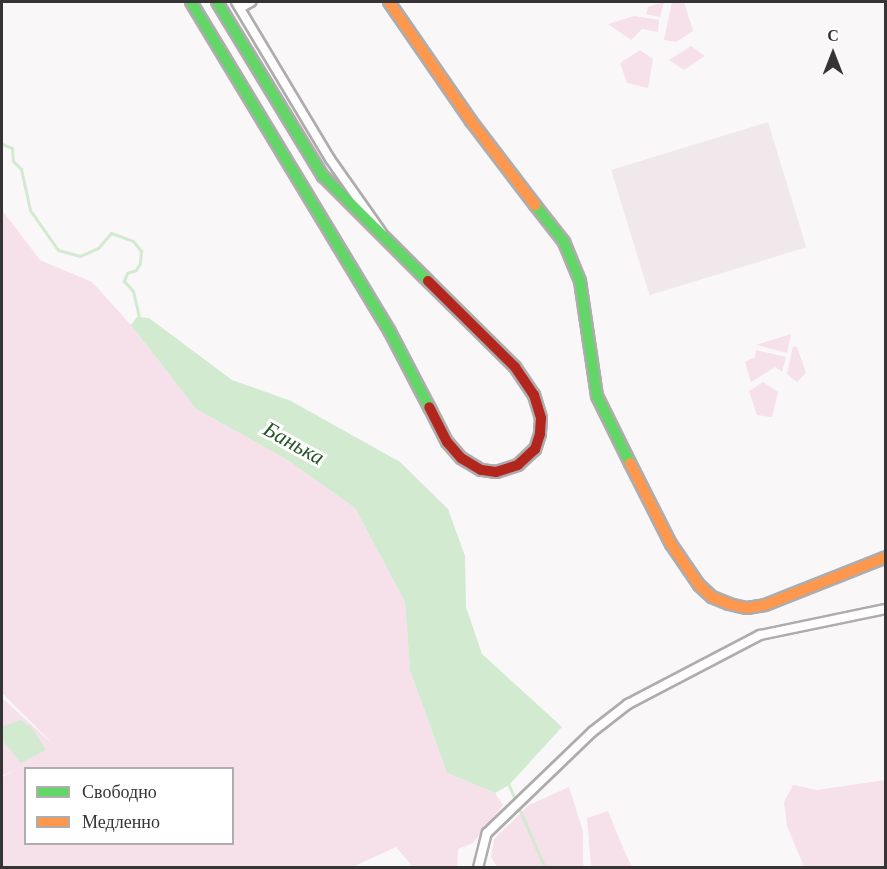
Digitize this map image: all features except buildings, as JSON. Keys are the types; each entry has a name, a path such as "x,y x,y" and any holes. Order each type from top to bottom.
{"street":[{"path":"191,2 390,332 447,442 460,458 481,470 496,472 518,465 535,448 540,434 541,418 534,395 515,367 479,329 395,250 323,176 217,2"},
{"path":"251,2 238,5 330,159 395,250"},
{"path":"389,2 471,121 564,242 580,281 597,396 672,544 699,585 712,597 747,608 765,605 885,557"},
{"path":"478,867 487,833 592,732 628,704 760,635 885,609"}],"shaded area":[{"path":"664,2 660,17 646,14 648,7"},
{"path":"672,2 684,2 693,31 676,42 664,40"},
{"path":"634,16 659,20 658,32 642,29 631,40 608,24"},
{"path":"691,46 705,56 684,70 669,60"},
{"path":"640,50 653,59 648,88 627,83 620,63"},
{"path":"768,122 806,247 649,295 611,170"},
{"path":"2,210 40,260 92,282 131,325 196,409 286,459 355,508 405,602 410,670 447,773 495,793 503,805 473,843 458,849 457,867 413,867 396,847 350,868 2,867 2,777 17,769 2,776 2,698 55,746 2,693"},
{"path":"791,334 787,353 756,345"},
{"path":"793,346 797,347 806,373 797,382 787,374"},
{"path":"756,350 786,357 782,372 775,367 751,382 745,362 755,357"},
{"path":"763,382 778,392 772,417 757,415 749,391"},
{"path":"885,780 885,867 804,867 787,826 784,802 793,785 817,790"},
{"path":"569,787 583,831 583,867 497,867 491,857 494,839 529,805"},
{"path":"608,811 632,867 591,867 587,818"}],"water":[{"path":"137,317 149,318 232,380 291,401 400,462 448,509 465,556 466,607 482,654 562,727 509,785 495,793 447,773 410,670 405,602 355,508 286,459 196,409 131,325"},
{"path":"21,720 32,728 46,750 21,763 4,742 2,727"}],"waterway":[{"name":"Банька","path":"2,144 12,148 13,161 21,169 30,210 58,250 80,256 98,248 111,233 133,241 141,251 140,263 136,270 127,273 124,281 133,291 139,318"},
{"name":"Банька","path":"508,783 545,868"}],"traffic: fast":[{"path":"191,2 390,332 429,407"},
{"path":"217,2 323,176 428,281"},
{"path":"535,205 564,242 580,281 597,396 630,463"}],"traffic: slow":[{"path":"389,2 471,121 535,205"},
{"path":"630,463 671,544 699,585 712,597 729,604 747,608 765,605 886,557"}],"traffic: jam":[{"path":"428,281 515,367 534,395 541,418 540,434 535,449 518,465 496,472 481,470 461,458 447,442 429,407"}]}
